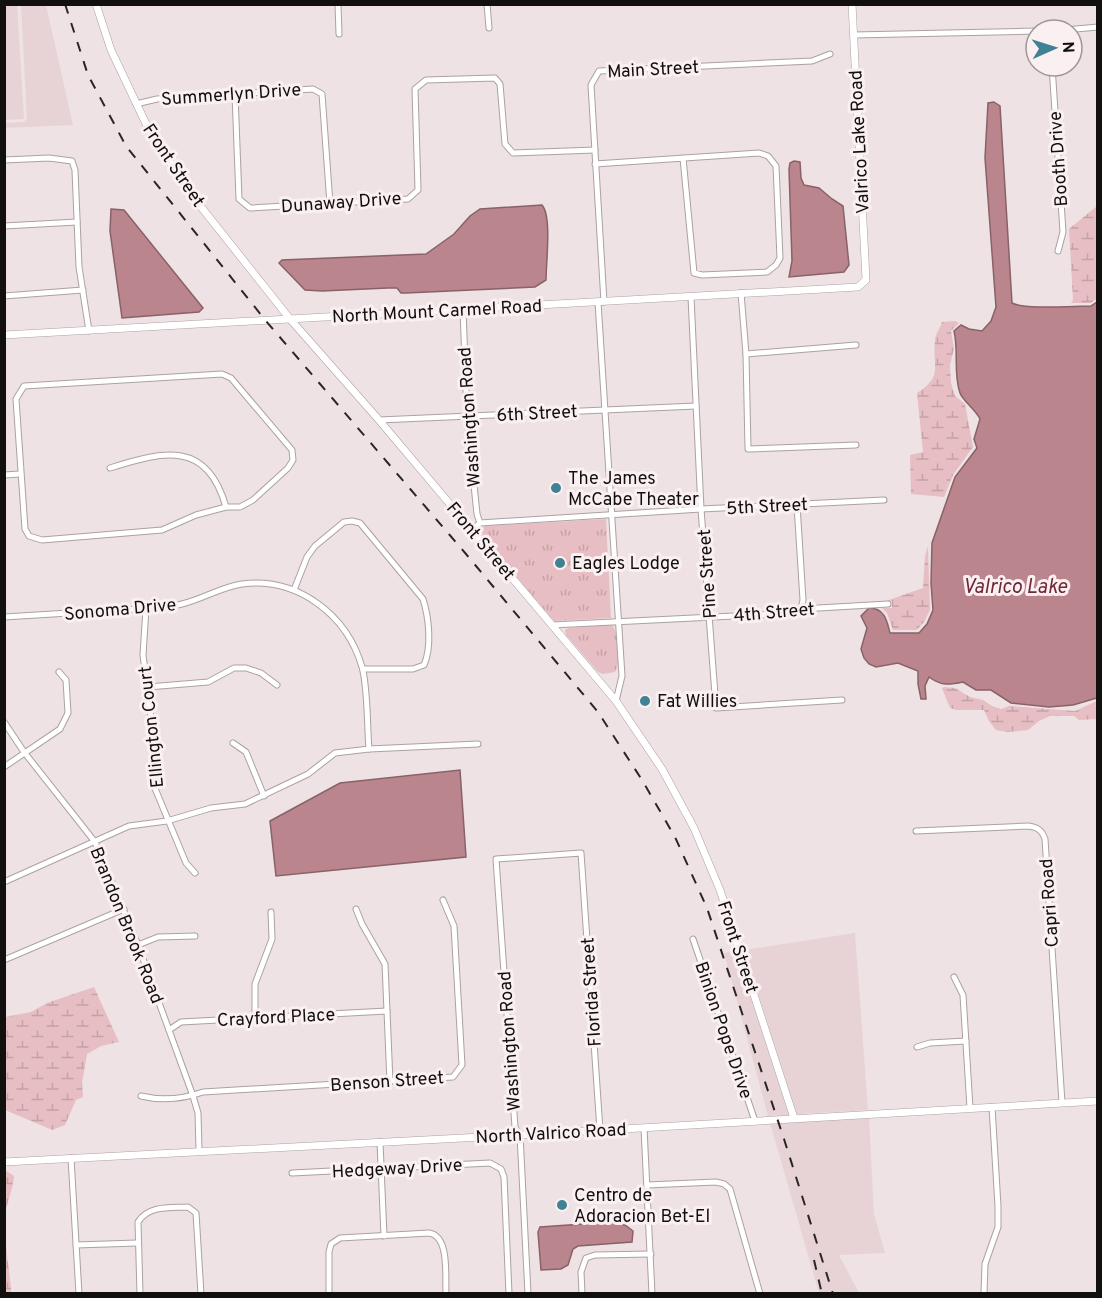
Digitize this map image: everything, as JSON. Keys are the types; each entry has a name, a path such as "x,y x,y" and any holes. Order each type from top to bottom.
{"street":[{"name":"Front Street","path":"96,4 111,50 136,104 148,128 190,193 290,319 379,420 616,701 662,769 694,828 720,890 794,1118"},
{"path":"338,4 339,34"},
{"path":"487,4 489,28"},
{"name":"Valrico Lake Road","path":"852,4 866,280"},
{"path":"854,35 1024,31"},
{"name":"Main Street","path":"616,701 622,676 604,409 591,85 599,71 812,61 830,54"},
{"name":"Dunaway Drive","path":"235,94 239,199 250,208 408,199 418,190 415,89 426,80 495,78 500,84 505,144 513,153 595,150"},
{"name":"Booth Drive","path":"1053,78 1063,232 1058,251"},
{"name":"Summerlyn Drive","path":"136,104 157,99 313,88 322,94 330,204"},
{"path":"595,164 683,158 759,153 768,156 776,166 780,258 776,265 767,272 702,275 694,273 683,158"},
{"path":"4,160 49,158 72,161 75,170 79,267 89,331"},
{"path":"4,226 77,222"},
{"name":"North Mount Carmel Road","path":"4,335 858,287 866,280"},
{"path":"4,296 83,290"},
{"path":"741,292 746,354 748,449 856,445"},
{"name":"Pine Street","path":"691,297 701,509 716,708 842,700"},
{"name":"Washington Road","path":"463,309 467,417 477,514 480,523"},
{"path":"746,354 856,345"},
{"path":"222,374 231,378 292,450 292,460 288,468 253,500 240,507 226,507 196,515 162,530 42,540 29,536 25,529 20,474 16,399 24,386 222,374"},
{"name":"6th Street","path":"379,420 696,406"},
{"path":"110,468 135,460 174,454 188,456 201,463 220,487 226,507"},
{"path":"4,475 20,474"},
{"name":"5th Street","path":"480,523 884,500"},
{"path":"796,505 801,609"},
{"path":"294,590 307,557 315,546 344,522 352,521 360,524 423,599 426,608 429,654 424,665 413,669 363,669"},
{"path":"472,530 480,523"},
{"name":"Sonoma Drive","path":"4,617 182,604 220,589 243,584 269,584 294,590 318,602 338,620 354,643 363,669 369,749"},
{"name":"4th Street","path":"552,625 796,613 801,609 888,604"},
{"name":"Ellington Court","path":"146,608 143,655 154,741 154,786 186,863 195,873"},
{"path":"148,687 208,682 234,668 246,668 261,673 277,685"},
{"path":"4,767 60,729 68,713 66,680 59,672"},
{"name":"Brandon Brook Road","path":"4,722 24,752 95,842 138,945 193,1096 198,1113 199,1150"},
{"path":"233,742 246,752 264,796"},
{"path":"4,882 129,826 167,821 211,808 246,804 308,774 335,753 369,749 478,744"},
{"name":"Capri Road","path":"916,831 1034,826 1043,833 1062,1103"},
{"name":"Washington Road","path":"528,1293 520,1136 515,1127 496,859 581,853"},
{"name":"Florida Street","path":"581,853 600,1130"},
{"name":"Benson Street","path":"141,1096 157,1100 193,1096 203,1092 453,1077 462,1065 454,926 443,900"},
{"path":"4,960 124,909"},
{"path":"356,909 385,964 390,1082"},
{"path":"255,1017 255,984 272,939 271,912"},
{"path":"138,945 158,937 195,936"},
{"name":"Binion Pope Drive","path":"693,939 755,1121"},
{"path":"954,977 963,995 970,1108"},
{"name":"Crayford Place","path":"169,1030 181,1022 387,1011"},
{"path":"917,1047 930,1043 966,1041"},
{"name":"North Valrico Road","path":"4,1162 199,1150 520,1136 1098,1101"},
{"path":"984,1293 985,1264 998,1227 992,1107"},
{"path":"644,1128 652,1293"},
{"path":"380,1142 384,1236"},
{"path":"71,1158 79,1293"},
{"name":"Hedgeway Drive","path":"292,1173 490,1163 501,1168 504,1177 509,1293"},
{"path":"647,1185 716,1182 730,1189 760,1293"},
{"path":"140,1293 138,1222 142,1215 150,1210 188,1207 196,1213 201,1293"},
{"path":"329,1293 329,1252 331,1244 340,1238 429,1233 441,1239 446,1293"},
{"path":"76,1245 137,1243"},
{"path":"582,1293 581,1272 586,1258 595,1255 651,1254"}],"shaded area":[{"path":"5,4 17,5 24,119 5,120"},
{"path":"21,5 46,5 73,125 5,128 5,123 24,122 27,119"},
{"path":"855,933 868,1110 797,1114 744,950"},
{"path":"736,951 789,1115 768,1116 724,953"},
{"path":"869,1117 874,1214 885,1253 839,1255 859,1293 819,1293 770,1123"}],"green space":[{"path":"1097,206 1097,299 1090,303 1071,303 1073,300 1069,229"},
{"path":"942,322 959,323 951,331 954,348 950,365 951,383 955,396 965,404 973,447 953,475 944,497 911,494 910,455 923,452 917,393 934,376 935,338"},
{"path":"606,519 611,618 554,621 477,530 485,526"},
{"path":"928,546 930,610 917,630 893,630 887,613 882,608 892,608 892,601 886,601 923,588"},
{"path":"613,626 617,636 618,662 615,672 603,674 598,672 566,635 565,630"},
{"path":"942,688 955,688 970,697 983,700 1001,709 1009,706 1075,711 1097,701 1097,719 1079,720 1074,716 1050,716 1028,730 1007,732 996,730 984,710 950,708"},
{"path":"94,987 119,1042 101,1046 87,1054 82,1083 83,1097 76,1100 65,1125 52,1130 5,1110 5,1017 31,1012 47,1003"},
{"path":"5,1170 14,1176 5,1218 10,1294 4,1293"}],"water":[{"name":"Valrico Lake","path":"994,102 1000,106 1012,303 1050,307 1091,306 1097,302 1097,698 1073,705 1049,707 1011,703 991,690 976,690 963,682 941,683 929,677 925,686 926,699 921,699 918,671 898,663 876,667 864,658 861,649 867,628 861,616 869,608 882,613 890,633 919,633 927,624 933,610 932,543 955,477 977,448 974,439 980,419 960,393 954,331 961,325 982,331 991,321 996,307 985,158 988,103"},
{"path":"800,162 804,185 819,188 843,206 849,265 844,272 789,277 792,261 789,169 790,163"},
{"path":"542,205 548,229 546,280 535,287 406,293 401,293 397,288 305,290 279,263 282,260 426,254 454,234 470,216 480,209"},
{"path":"111,209 124,210 203,308 199,312 122,318 110,231"},
{"path":"460,770 466,857 276,876 270,821 340,783"},
{"path":"612,1222 625,1225 633,1231 632,1242 578,1246 573,1249 568,1265 561,1269 541,1270 538,1232 540,1227"}],"railway":[{"path":"65,4 88,75 126,146 266,321 598,712 642,780 675,837 707,908 833,1294"},
{"path":"814,1260 822,1294"}],"place":[{"name":"The James McCabe Theater","path":"556,488"},
{"name":"Eagles Lodge","path":"560,563"},
{"name":"Fat Willies","path":"645,701"},
{"name":"Centro de Adoracion Bet-El","path":"562,1205"}]}
